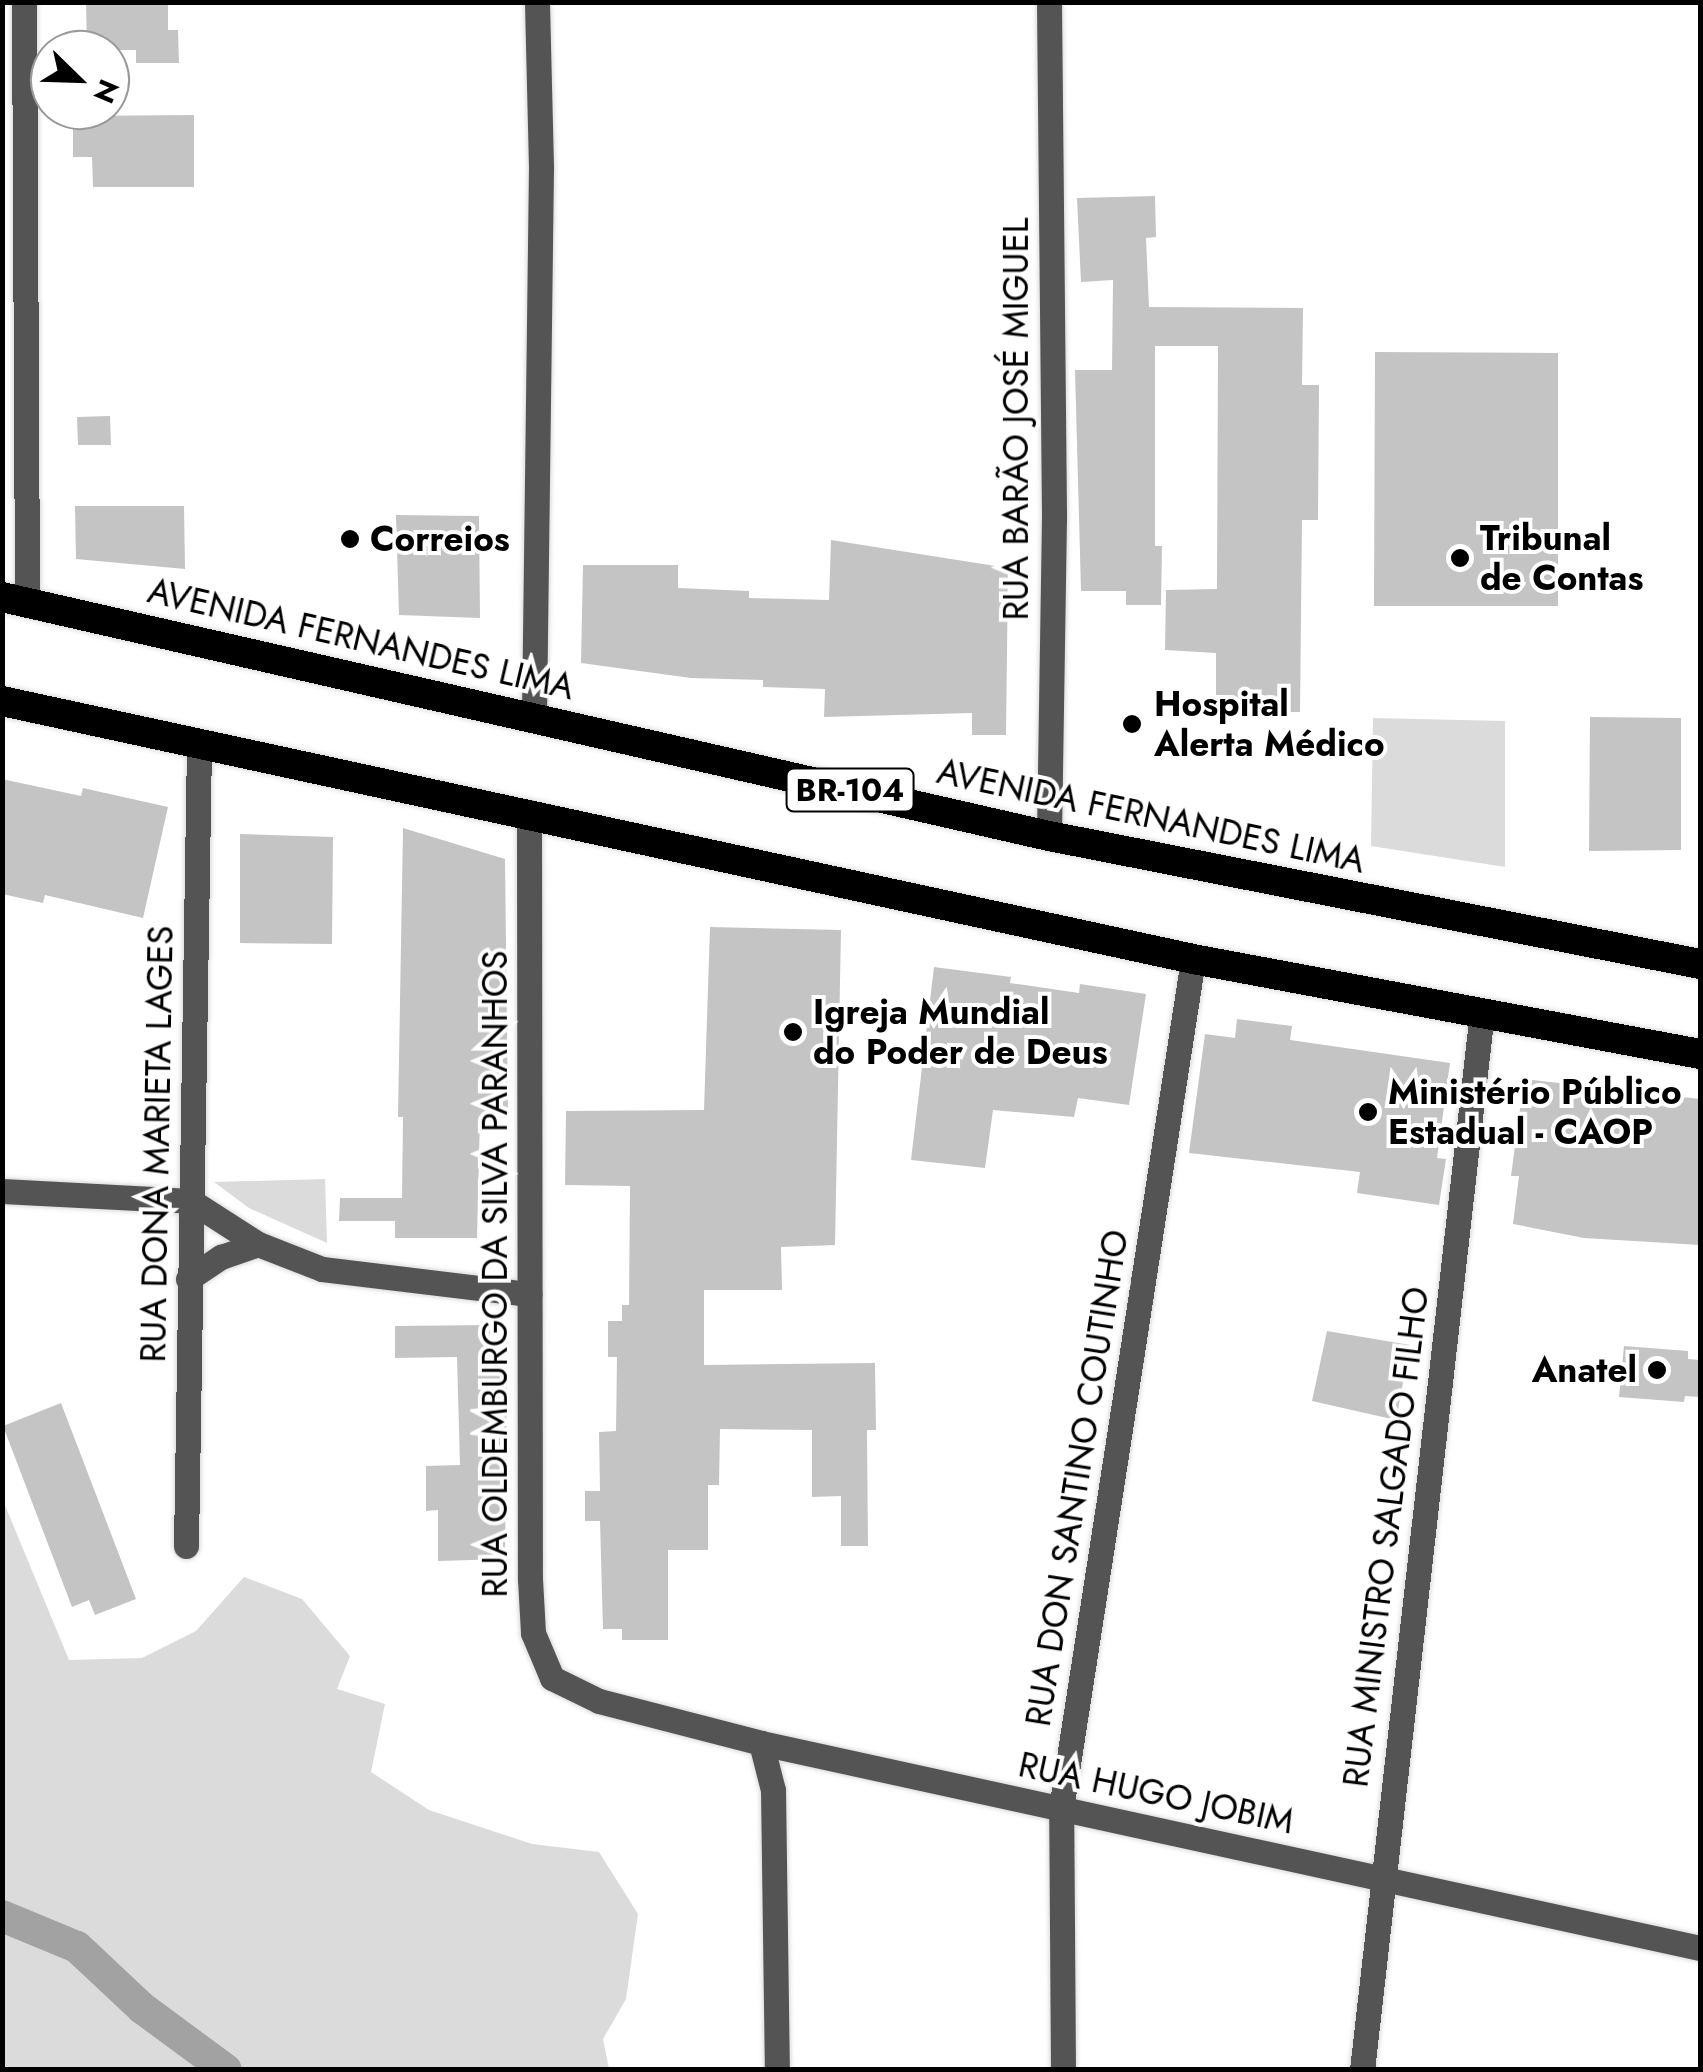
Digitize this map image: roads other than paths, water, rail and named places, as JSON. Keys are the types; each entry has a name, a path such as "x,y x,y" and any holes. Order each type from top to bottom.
{"highway":[{"name":"AVENIDA FERNANDES LIMA","path":"15,599 1049,836 1700,964"},
{"name":"BR-104","path":"2,701 1194,959 1700,1054"}],"street":[{"path":"15,599 24,2"},
{"path":"534,716 541,166 537,2"},
{"name":"RUA BARÃO JOSÉ MIGUEL","path":"1049,2 1054,517 1049,836"},
{"name":"RUA DONA MARIETA LAGES","path":"186,1546 200,743"},
{"name":"RUA OLDEMBURGO DA SILVA PARANHOS","path":"529,812 533,1632 552,1678 599,1701"},
{"name":"RUA DON SANTINO COUTINHO","path":"1064,2070 1062,1809 1194,959"},
{"name":"RUA MINISTRO SALGADO FILHO","path":"1362,2070 1482,1012"},
{"path":"2,1191 192,1201 258,1244 352,1276 529,1294"},
{"path":"188,1279 221,1257 258,1244"},
{"name":"RUA HUGO JOBIM","path":"599,1701 800,1752 1700,1948"},
{"path":"761,1743 773,1790 777,2070"},
{"path":"773,1790 800,1752"}],"waterway":[{"path":"2,1916 77,1947 142,2008 226,2070"}],"place":[{"name":"Correios","path":"350,539"},
{"name":"Tribunal de Contas","path":"1460,558"},
{"name":"Hospital Alerta Médico","path":"1132,724"},
{"name":"Igreja Mundial do Poder de Deus","path":"793,1032"},
{"name":"Ministério Público Estadual - CAOP","path":"1368,1112"},
{"name":"Anatel","path":"1657,1370"}]}
